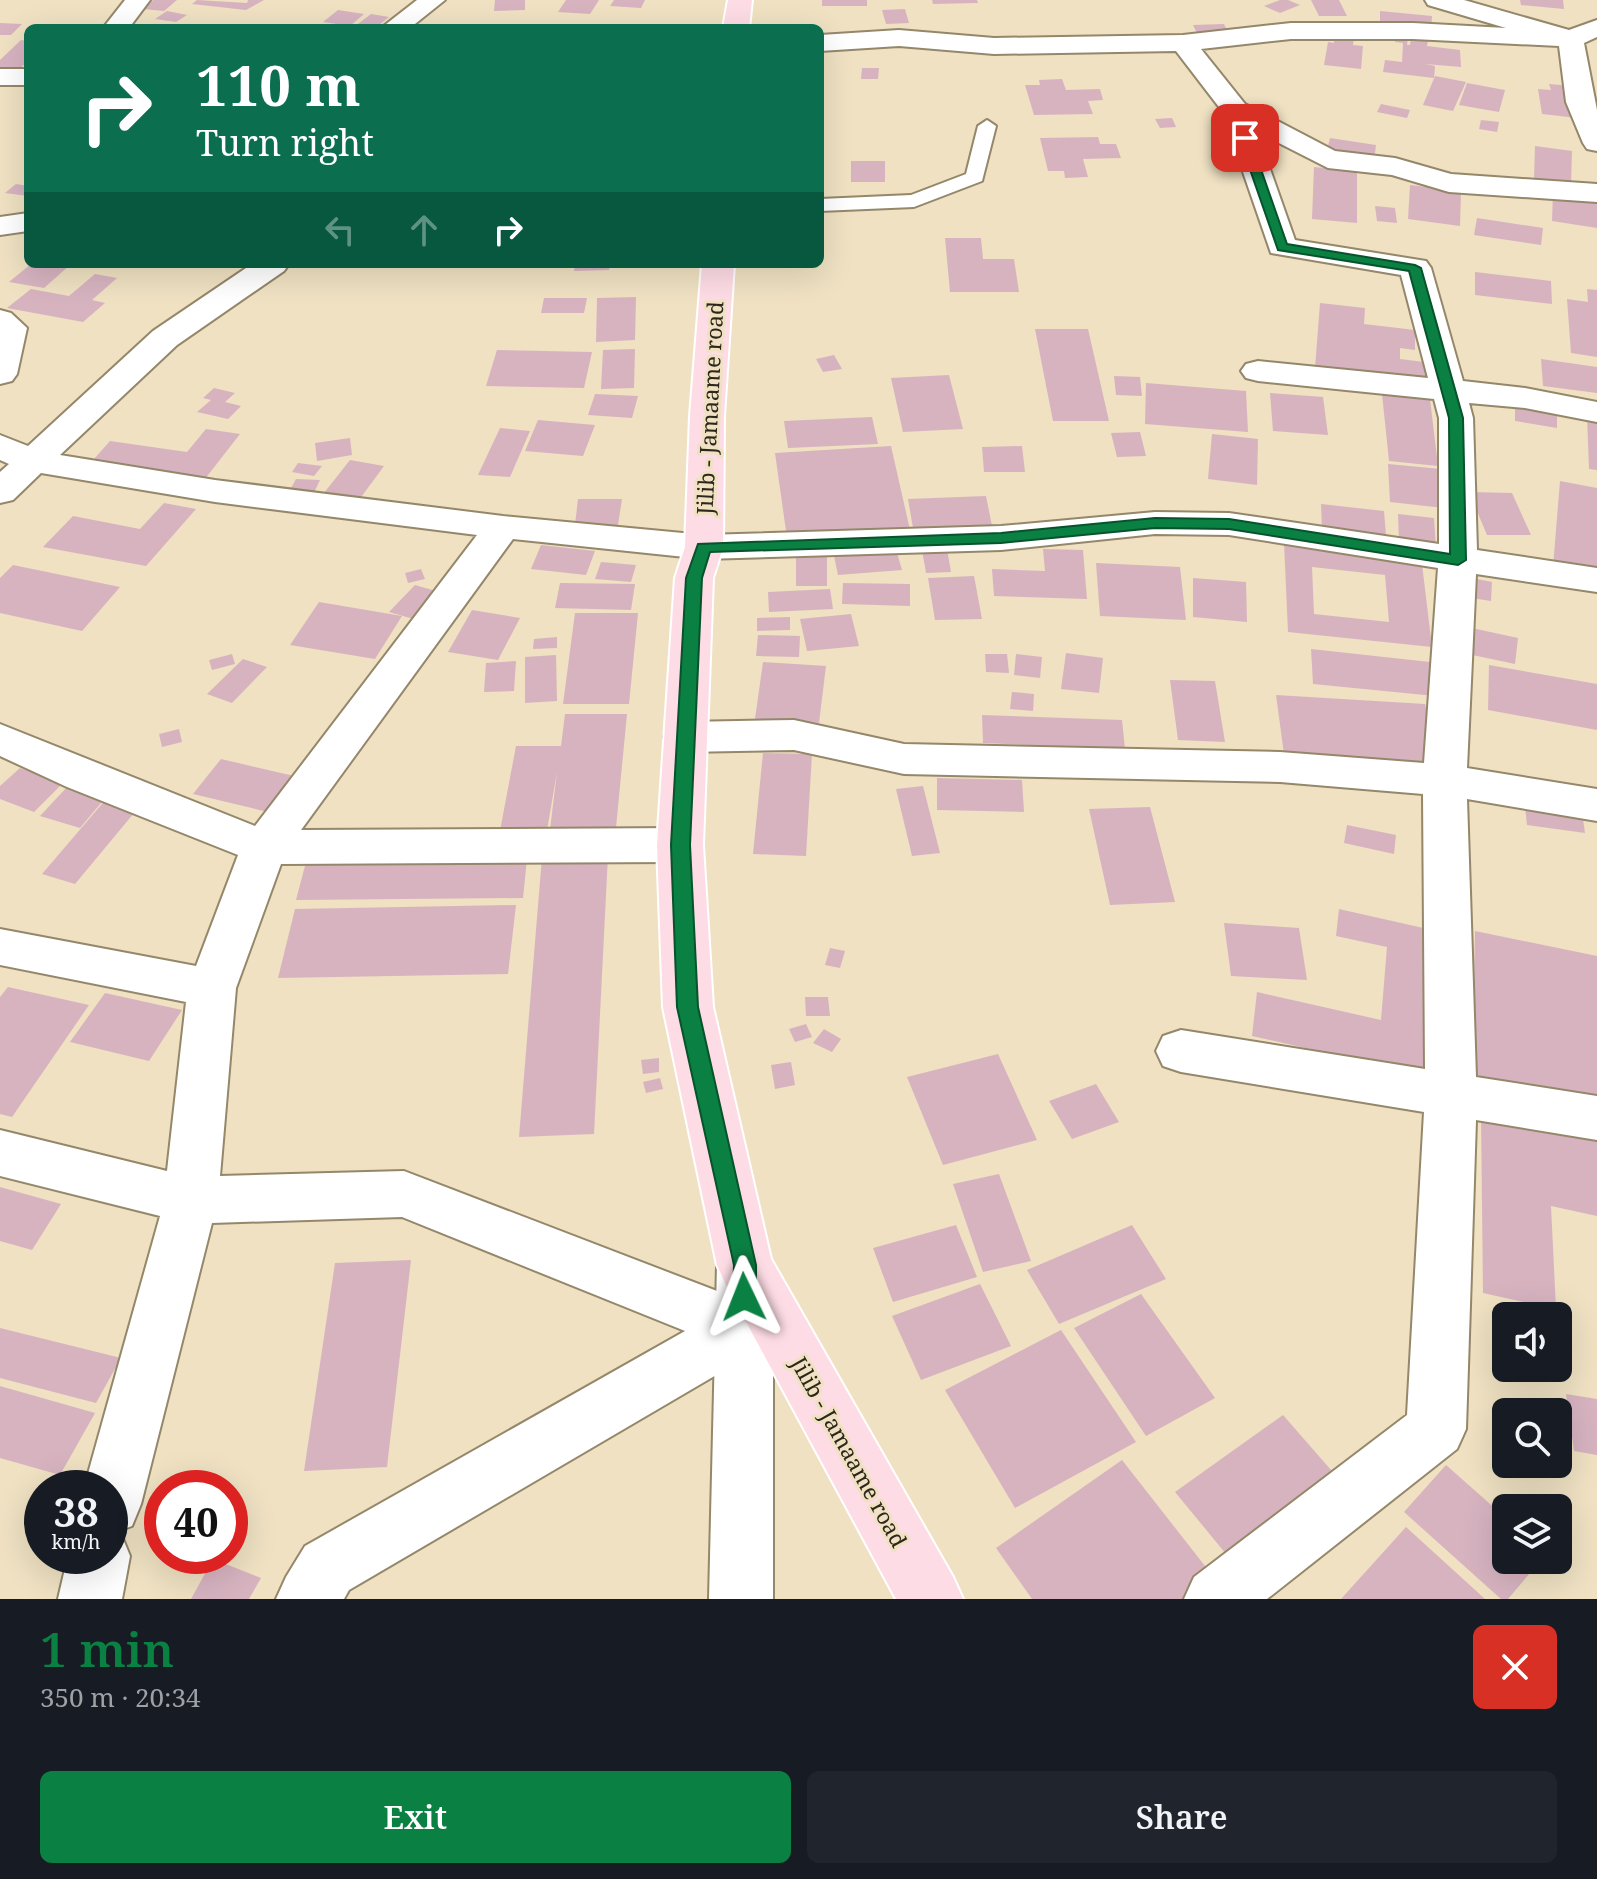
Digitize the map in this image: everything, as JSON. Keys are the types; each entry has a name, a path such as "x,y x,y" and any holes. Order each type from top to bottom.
{"main road":[{"path":"737,24 740,0"},
{"name":"Jilib - Jamaame road","path":"718,268 707,416 704,547 694,578 680,845 688,1007 745,1265 931,1599"}],"street":[{"path":"119,24 138,0"},
{"path":"400,24 433,0"},
{"path":"1437,0 1571,39"},
{"path":"824,43 899,38 994,46 1183,43 1291,31 1413,31 1571,39 1597,28"},
{"path":"1571,39 1580,102 1597,143"},
{"path":"1183,43 1235,110 1282,247 1415,268 1456,418 1458,560 1445,780 1451,1095 1436,1429 1216,1599"},
{"path":"0,77 24,77"},
{"path":"1235,110 1328,159 1395,167 1449,183 1597,193"},
{"path":"0,226 24,223"},
{"path":"218,300 230,268"},
{"path":"0,492 15,454 165,338 267,268"},
{"path":"0,320 11,328 0,374"},
{"path":"1258,371 1525,398 1597,412"},
{"path":"15,454 215,491 503,527 704,547 1001,538 1155,523 1229,524 1597,580"},
{"path":"119,1470 191,1200 212,988 264,847 503,527"},
{"path":"685,737 794,735 904,759 1280,767 1445,780 1597,805"},
{"path":"0,739 82,776 264,847 680,845"},
{"path":"0,947 212,988"},
{"path":"1181,1051 1597,1118"},
{"path":"0,1153 191,1200 404,1194 744,1328"},
{"path":"741,1599 745,1265"},
{"path":"308,1599 327,1568 744,1328"},
{"path":"90,1599 95,1574"}],"lane":[{"path":"824,205 914,201 975,177 987,126"}],"building":[{"path":"153,0 177,0 164,11 143,9"},
{"path":"197,0 247,3 248,0 264,0 246,10 192,4"},
{"path":"495,0 525,0 525,10 494,11"},
{"path":"566,0 599,0 590,14 558,12"},
{"path":"614,0 645,0 641,8 610,6"},
{"path":"822,0 867,0 867,6 822,6"},
{"path":"932,0 977,0 978,3 933,4"},
{"path":"1280,0 1300,5 1280,13 1264,6"},
{"path":"1311,0 1339,0 1347,16 1319,16"},
{"path":"1520,0 1563,0 1564,9 1521,5"},
{"path":"905,9 909,23 886,24 882,10"},
{"path":"338,10 364,14 352,24 323,22"},
{"path":"167,11 187,15 176,22 155,19"},
{"path":"1380,11 1432,16 1431,31 1380,26"},
{"path":"371,14 389,17 380,24 358,24"},
{"path":"0,23 22,24 11,35 0,35"},
{"path":"1224,24 1230,36 1199,37 1193,25"},
{"path":"1334,36 1354,38 1353,45 1363,46 1361,69 1324,65 1328,42 1334,43"},
{"path":"1396,36 1408,37 1407,45 1410,45 1411,38 1428,40 1427,46 1460,50 1461,67 1425,64 1435,66 1434,78 1383,72 1385,60 1402,62 1403,43 1395,42"},
{"path":"24,40 24,65 13,75 0,74 0,60"},
{"path":"862,68 879,68 878,79 861,79"},
{"path":"1435,76 1466,82 1453,111 1423,105"},
{"path":"1062,79 1066,90 1100,89 1103,100 1088,101 1093,114 1034,115 1025,85 1040,85 1039,80"},
{"path":"1467,83 1505,90 1499,112 1459,105"},
{"path":"1549,84 1572,86 1577,118 1542,114 1538,89 1551,90"},
{"path":"1381,104 1410,110 1407,118 1377,112"},
{"path":"1172,118 1176,127 1160,128 1155,119"},
{"path":"1481,120 1499,122 1497,132 1479,129"},
{"path":"1098,137 1100,144 1116,144 1121,158 1083,159 1088,177 1065,178 1064,171 1048,171 1040,138"},
{"path":"1330,138 1376,145 1374,161 1326,155"},
{"path":"1535,146 1572,151 1571,185 1534,180"},
{"path":"851,161 885,161 885,182 851,182"},
{"path":"1314,167 1357,171 1357,223 1312,219"},
{"path":"16,184 24,185 24,195 5,193"},
{"path":"1410,185 1461,191 1460,226 1408,219"},
{"path":"1553,192 1597,198 1597,228 1552,221"},
{"path":"1375,206 1395,208 1397,223 1377,221"},
{"path":"1477,218 1543,228 1541,245 1474,235"},
{"path":"945,238 981,238 983,259 1014,259 1019,292 950,292"},
{"path":"26,268 67,268 44,288 9,282"},
{"path":"574,268 609,268 609,270 574,271"},
{"path":"1475,272 1551,281 1552,304 1475,295"},
{"path":"95,274 117,278 92,300 105,303 83,322 7,308 31,289 69,296"},
{"path":"1587,289 1597,290 1597,357 1571,353 1567,299 1588,302"},
{"path":"636,297 635,340 596,342 597,298"},
{"path":"544,298 587,298 584,313 541,313"},
{"path":"1320,303 1365,308 1364,324 1415,330 1415,350 1400,348 1400,359 1432,363 1432,383 1315,368"},
{"path":"1035,329 1088,329 1109,421 1053,421"},
{"path":"635,349 634,388 601,389 603,350"},
{"path":"497,350 592,352 584,388 486,386"},
{"path":"834,355 842,369 823,372 816,359"},
{"path":"1541,359 1597,367 1597,393 1543,386"},
{"path":"949,375 963,429 903,432 891,378"},
{"path":"1114,376 1140,377 1142,396 1116,395"},
{"path":"1146,383 1246,391 1248,432 1145,424"},
{"path":"214,388 235,393 225,402 241,406 228,419 197,412 211,400 203,398"},
{"path":"1270,393 1323,397 1328,435 1273,431"},
{"path":"595,394 638,396 632,418 588,415"},
{"path":"1382,394 1430,399 1438,466 1389,461"},
{"path":"1515,399 1557,406 1557,428 1515,421"},
{"path":"1587,416 1597,417 1597,470 1589,469"},
{"path":"872,417 878,444 788,448 784,421"},
{"path":"538,420 595,425 583,456 525,451"},
{"path":"500,428 530,431 510,477 478,475"},
{"path":"206,429 240,434 201,484 87,467 110,441 187,452"},
{"path":"1140,432 1146,456 1117,457 1111,433"},
{"path":"1212,434 1258,439 1257,485 1208,479"},
{"path":"350,438 352,455 317,461 315,443"},
{"path":"891,446 910,530 787,538 775,453"},
{"path":"1022,446 1025,472 984,472 982,447"},
{"path":"350,460 384,466 356,504 320,498"},
{"path":"298,463 322,466 314,476 292,472"},
{"path":"1388,464 1441,469 1444,508 1390,502"},
{"path":"296,479 320,480 311,499 286,497"},
{"path":"1560,481 1597,488 1597,576 1553,567"},
{"path":"1469,492 1512,493 1531,535 1487,535"},
{"path":"986,496 992,526 913,528 908,499"},
{"path":"578,499 622,499 618,525 575,525"},
{"path":"164,503 196,509 146,566 43,547 73,516 140,529"},
{"path":"1321,504 1384,511 1386,536 1322,529"},
{"path":"1398,514 1434,518 1436,548 1399,543"},
{"path":"1284,543 1421,556 1432,647 1288,632","holes":["1312,567 1385,575 1389,622 1314,614"]},
{"path":"541,545 595,551 586,575 531,569"},
{"path":"895,546 902,570 838,575 833,551"},
{"path":"947,549 951,572 926,573 922,550"},
{"path":"1043,549 1083,550 1087,599 994,596 992,569 1045,571"},
{"path":"796,553 827,553 827,586 796,586"},
{"path":"601,562 636,565 631,582 595,579"},
{"path":"1096,563 1180,567 1186,620 1100,616"},
{"path":"13,565 120,587 82,631 0,613 0,578"},
{"path":"421,569 425,579 408,583 405,573"},
{"path":"974,576 982,619 935,620 928,578"},
{"path":"1467,577 1492,582 1491,601 1465,597"},
{"path":"1193,578 1246,582 1247,622 1193,617"},
{"path":"560,583 635,584 631,610 555,608"},
{"path":"843,583 910,584 910,606 842,604"},
{"path":"415,585 443,593 417,620 389,612"},
{"path":"830,589 833,609 769,612 768,592"},
{"path":"319,602 402,616 375,659 290,645"},
{"path":"472,610 520,618 498,660 448,652"},
{"path":"575,613 638,613 629,704 563,704"},
{"path":"851,614 859,646 807,651 800,619"},
{"path":"790,617 790,630 757,631 757,618"},
{"path":"1467,627 1518,638 1515,664 1463,653"},
{"path":"758,635 800,636 799,657 756,656"},
{"path":"557,637 557,648 533,649 534,639"},
{"path":"1311,649 1430,662 1435,696 1313,684"},
{"path":"1066,653 1103,658 1099,693 1061,689"},
{"path":"232,654 235,664 212,670 209,660"},
{"path":"985,654 1007,654 1009,673 986,672"},
{"path":"1016,654 1042,657 1040,678 1014,675"},
{"path":"556,655 557,701 525,703 525,657"},
{"path":"243,659 267,667 232,703 207,694"},
{"path":"516,661 514,691 484,692 486,663"},
{"path":"763,662 826,666 819,723 755,719"},
{"path":"1489,665 1597,684 1597,730 1488,710"},
{"path":"1170,680 1215,681 1225,742 1178,740"},
{"path":"1012,692 1034,694 1033,711 1010,709"},
{"path":"1276,695 1425,704 1438,763 1284,754"},
{"path":"565,714 627,714 615,838 549,838 557,772 546,836 499,836 516,746 561,746"},
{"path":"982,715 1122,720 1125,749 983,743"},
{"path":"179,729 182,742 162,747 159,734"},
{"path":"763,753 812,754 806,856 753,854"},
{"path":"221,759 294,776 268,812 193,794"},
{"path":"20,768 63,783 34,812 0,799 0,786"},
{"path":"937,778 1022,780 1024,812 937,810"},
{"path":"68,786 106,797 80,828 40,816"},
{"path":"923,786 940,853 912,856 896,789"},
{"path":"1524,797 1581,805 1585,833 1527,825"},
{"path":"107,798 139,807 75,884 42,874"},
{"path":"1150,807 1175,902 1110,905 1089,809"},
{"path":"1347,825 1396,835 1394,854 1344,843"},
{"path":"608,855 594,1134 519,1137 542,857"},
{"path":"527,859 523,898 296,900 306,862"},
{"path":"516,905 508,974 278,978 295,909"},
{"path":"1339,909 1441,932 1434,1077 1252,1036 1257,992 1381,1020 1387,947 1336,936"},
{"path":"1224,923 1299,928 1307,980 1231,976"},
{"path":"1475,931 1597,956 1597,1104 1472,1077"},
{"path":"830,948 845,951 840,968 825,965"},
{"path":"8,987 89,1005 12,1117 0,1114 0,997"},
{"path":"105,993 182,1010 149,1061 70,1042"},
{"path":"805,997 828,997 830,1016 806,1016"},
{"path":"806,1024 812,1037 795,1042 789,1029"},
{"path":"824,1029 841,1039 832,1052 813,1043"},
{"path":"998,1054 1037,1140 943,1165 907,1077"},
{"path":"659,1058 659,1072 643,1074 641,1060"},
{"path":"791,1062 795,1085 775,1089 771,1065"},
{"path":"660,1078 663,1089 646,1093 643,1082"},
{"path":"1096,1084 1119,1122 1072,1139 1049,1101"},
{"path":"1481,1114 1597,1138 1597,1216 1551,1206 1556,1302 1524,1302 1483,1293"},
{"path":"999,1174 1031,1261 983,1272 953,1184"},
{"path":"0,1187 61,1204 32,1250 0,1241"},
{"path":"956,1225 977,1277 893,1302 873,1248"},
{"path":"1132,1225 1166,1279 1059,1324 1027,1270"},
{"path":"411,1260 387,1467 304,1471 335,1263"},
{"path":"980,1284 1011,1346 921,1380 892,1316"},
{"path":"1141,1294 1215,1398 1146,1436 1074,1328"},
{"path":"0,1328 121,1358 96,1403 0,1378"},
{"path":"1061,1330 1136,1442 1015,1508 945,1390"},
{"path":"0,1386 95,1413 63,1470 42,1470 0,1458"},
{"path":"1566,1394 1597,1399 1597,1455 1574,1451 1572,1398 1567,1398"},
{"path":"1283,1415 1338,1478 1231,1560 1175,1492"},
{"path":"1122,1460 1216,1580 1190,1599 1032,1599 996,1548"},
{"path":"1446,1465 1492,1506 1492,1574 1529,1574 1508,1599 1501,1599 1404,1512"},
{"path":"1406,1527 1485,1599 1341,1599"},
{"path":"248,1573 261,1578 249,1599 191,1599 205,1574"}],"route":[{"path":"744,1297 745,1265 688,1007 680,845 694,578 704,547 1001,538 1155,523 1229,524 1458,560 1456,418 1415,268 1282,247 1245,138"}]}
